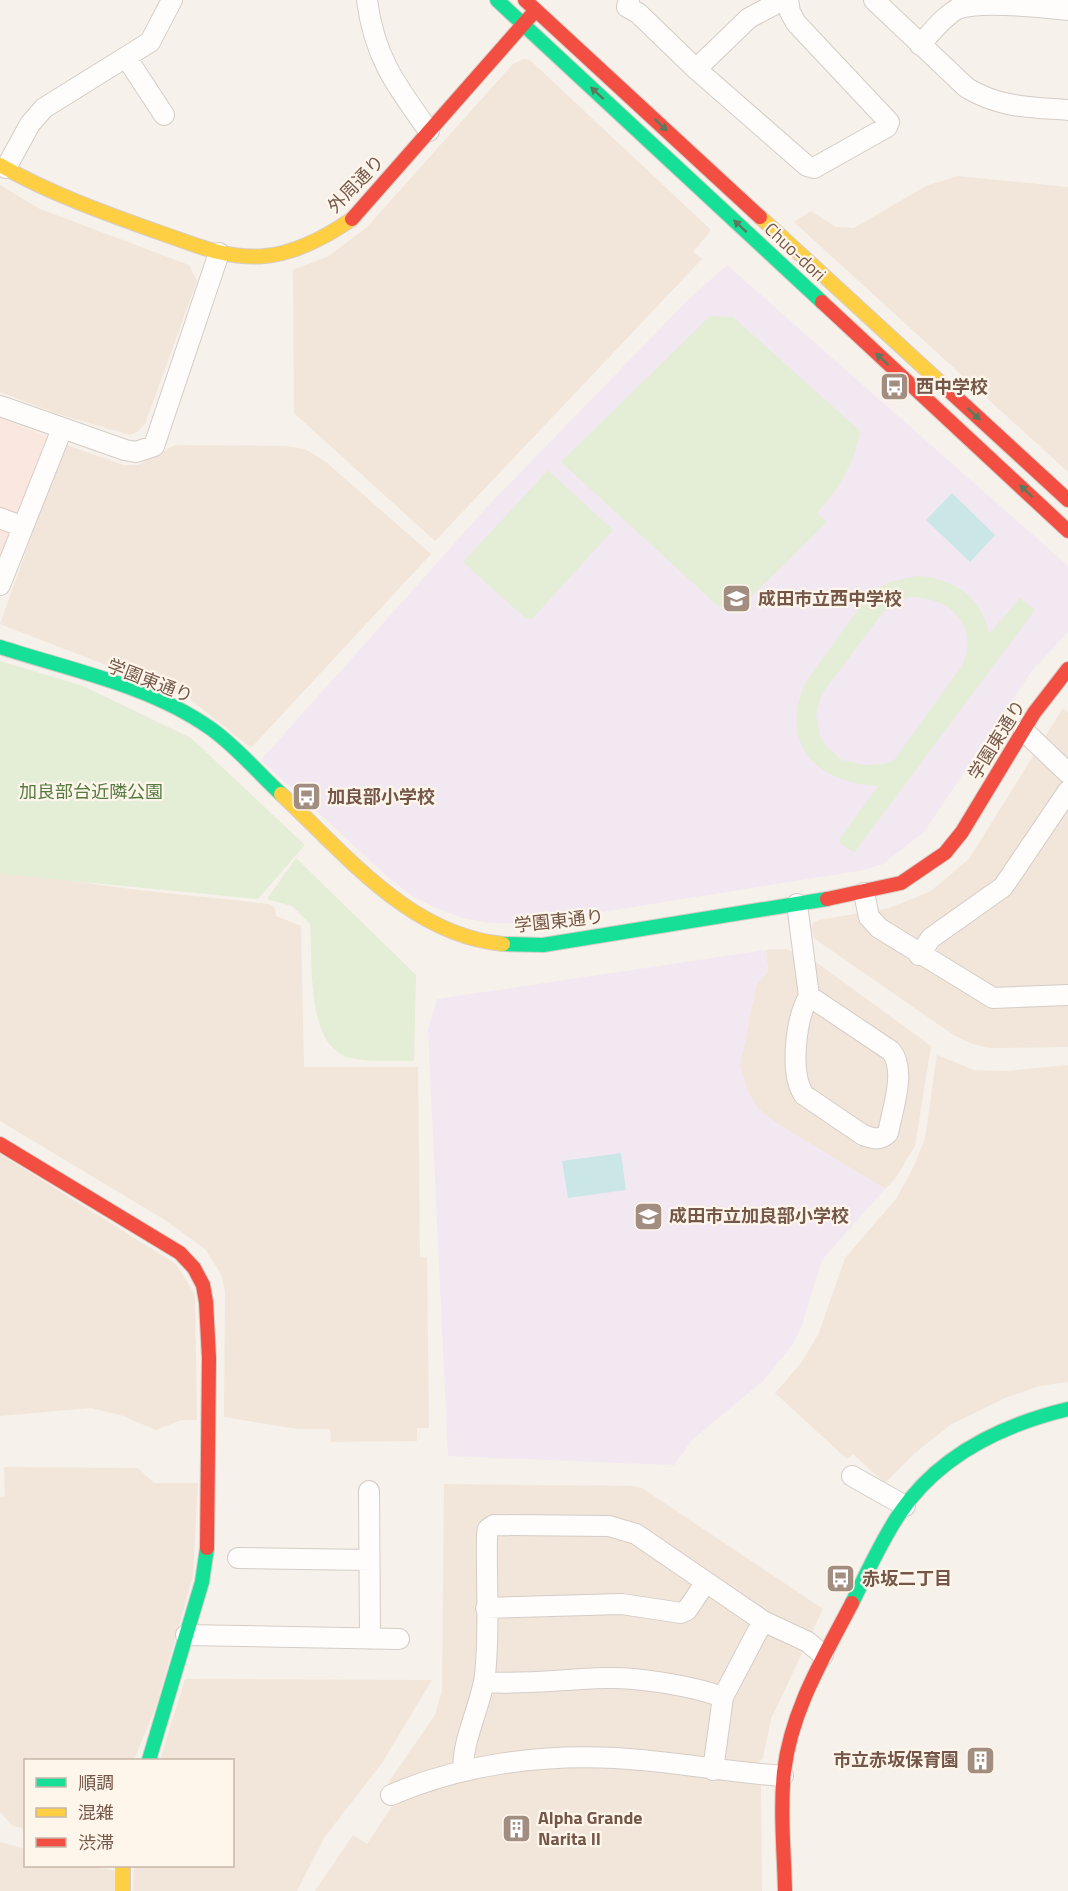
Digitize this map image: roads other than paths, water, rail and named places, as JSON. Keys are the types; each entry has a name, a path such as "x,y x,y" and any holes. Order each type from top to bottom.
{"street":[{"path":"3,167 30,124 44,108 150,42 172,0"},
{"path":"367,0 386,68 429,132"},
{"name":"Chuo-dori","path":"497,0 1068,531"},
{"name":"Chuo-dori","path":"525,0 540,5 1068,500"},
{"path":"629,0 627,7 638,13 696,69 807,166 814,168 887,127 889,122 796,23 789,12 788,0"},
{"path":"696,69 749,18 783,0"},
{"path":"874,0 967,88 985,99 1003,105 1068,110"},
{"path":"920,45 948,16 958,8 970,4 989,3 1068,10"},
{"name":"外周通り","path":"3,167 59,197 219,253 251,257 279,254 326,237 352,219 540,5"},
{"path":"126,57 164,115"},
{"path":"0,405 62,429 136,452 154,446 219,253"},
{"path":"0,585 62,429"},
{"path":"0,518 23,527"},
{"name":"学園東通り","path":"0,647 160,700 187,713 211,729 396,901 428,924 452,935 512,946 543,945 797,904 864,893 901,883 945,853 962,832 1034,713 1068,669"},
{"path":"1024,731 1068,773"},
{"path":"919,955 930,938 1003,887 1068,790"},
{"path":"864,893 873,923 919,955 993,998 1068,995"},
{"path":"797,904 809,996 802,1012 794,1068 798,1086 804,1095 863,1135 873,1139 884,1138 888,1133 898,1077 897,1059 891,1051 809,996"},
{"path":"0,1144 180,1253 194,1268 203,1285 209,1358 207,1552 202,1582 150,1759"},
{"path":"785,1891 783,1776 794,1724 824,1655 905,1506 940,1467 975,1443 1016,1424 1068,1409"},
{"path":"852,1476 905,1506"},
{"path":"369,1491 370,1639"},
{"path":"464,1770 463,1760 484,1682 486,1535 488,1529 495,1525 609,1526 636,1534 763,1621 808,1642 824,1655"},
{"path":"238,1558 369,1560"},
{"path":"486,1608 622,1604 681,1613 687,1610 706,1582"},
{"path":"714,1770 723,1697 763,1621"},
{"path":"186,1635 399,1639"},
{"path":"484,1682 535,1683 607,1678 709,1692 723,1697"},
{"path":"391,1795 464,1770 534,1761 597,1758 783,1776"},
{"path":"123,1867 123,1891"}],"water":[{"path":"952,493 995,535 970,562 926,520"},
{"path":"621,1153 626,1190 568,1198 562,1161"}],"place":[{"name":"西中学校","path":"895,387"},
{"name":"成田市立西中学校","path":"737,599"},
{"name":"加良部小学校","path":"306,797"},
{"name":"成田市立加良部小学校","path":"648,1216"},
{"name":"赤坂二丁目","path":"841,1579"},
{"name":"市立赤坂保育園","path":"980,1760"},
{"name":"Alpha Grande Narita II","path":"517,1828"}],"park label":[{"name":"加良部台近隣公園","path":"91,792"}]}
